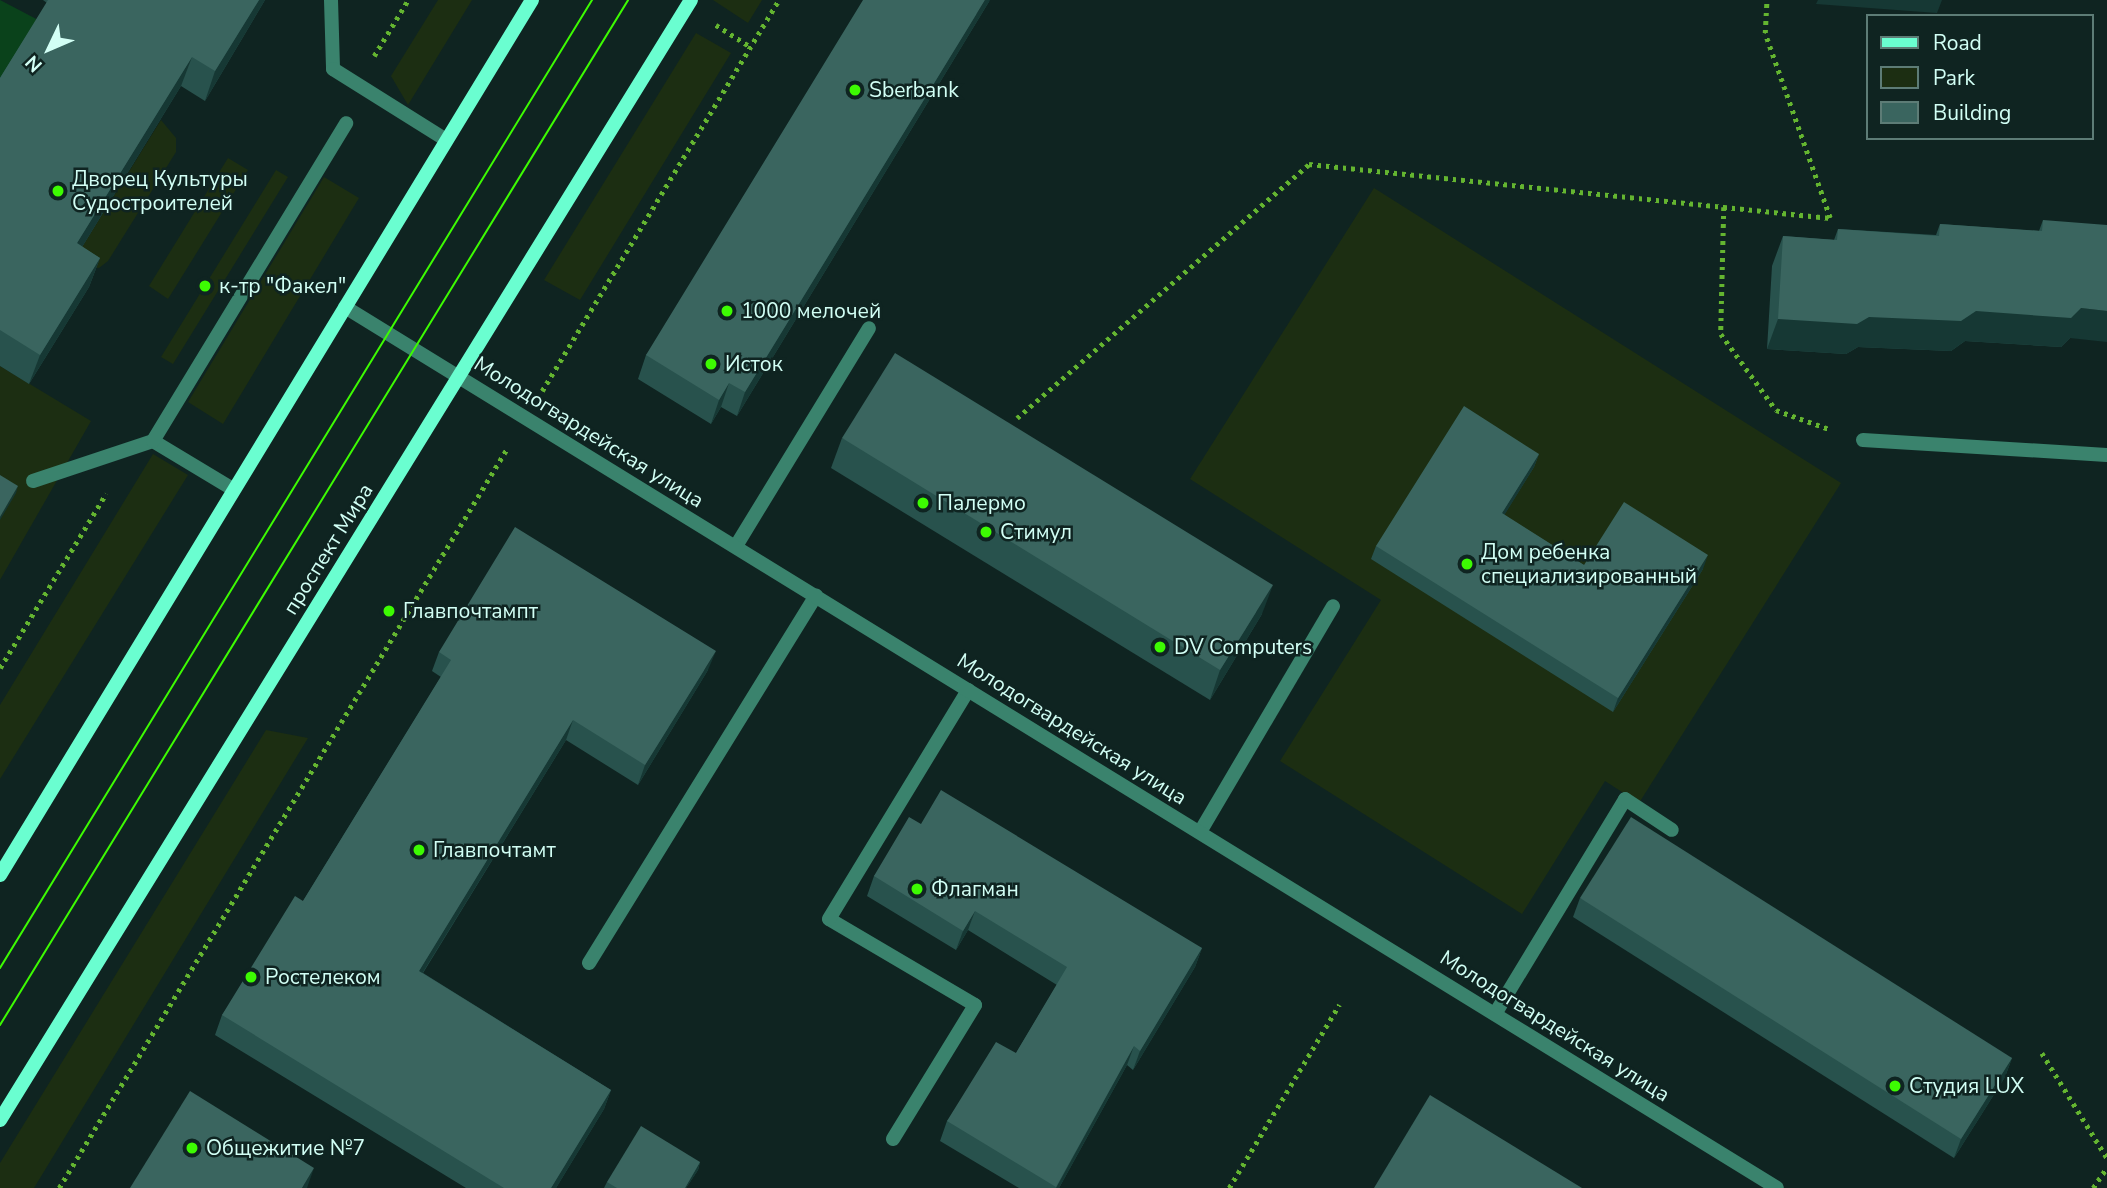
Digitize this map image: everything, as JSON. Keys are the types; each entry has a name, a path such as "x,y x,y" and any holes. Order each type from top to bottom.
{"main road":[{"path":"0,875 532,0"},
{"name":"проспект Мира","path":"0,1120 691,0"}],"street":[{"path":"331,0 333,69 446,140"},
{"path":"33,481 153,441 346,123"},
{"name":"Молодогвардейская улица","path":"345,307 1495,1014 1756,1182 1777,1188"},
{"path":"736,546 869,328"},
{"path":"1863,440 2107,455"},
{"path":"153,441 233,489"},
{"path":"589,963 816,596"},
{"path":"1200,832 1332,606"},
{"path":"893,1139 975,1005 829,919 968,690"},
{"path":"1495,1014 1625,799 1672,830"}],"path":[{"path":"59,1188 779,0"},
{"path":"1017,418 1309,164 1830,218 1765,33 1767,0"},
{"path":"710,21 751,47"},
{"path":"1724,207 1721,334 1776,410 1863,440"},
{"path":"0,668 108,490"},
{"path":"1229,1188 1339,1005"},
{"path":"2042,1053 2107,1158"},
{"path":"2093,1188 2107,1167"}],"green space":[{"path":"438,0 472,0 408,105 391,76"},
{"path":"713,0 762,0 748,23"},
{"path":"696,33 731,53 580,300 544,280"},
{"path":"161,120 176,138 176,152 108,261 99,268 72,263"},
{"path":"228,158 248,170 168,299 149,286"},
{"path":"276,170 288,177 173,364 161,357"},
{"path":"324,177 359,198 223,424 188,402"},
{"path":"1374,188 1841,483 1639,803 1605,781 1522,914 1280,761 1381,600 1190,479"},
{"path":"0,366 91,421 0,580"},
{"path":"153,454 188,475 0,779 0,705"},
{"path":"266,730 308,738 34,1188 0,1188 0,1163"}],"shaded area":[{"path":"0,0 42,22 9,77 0,77"}],"building":[{"name":"Дворец Культуры Судостроителей","path":"48,0 259,0 215,71 192,57 77,243 100,258 40,355 0,330 0,78"},
{"path":"863,0 985,0 745,392 729,383 719,400 646,355"},
{"path":"2043,220 2107,225 2107,311 2081,308 2071,318 1976,311 1961,321 1869,317 1857,324 1778,319 1783,236 1837,240 1838,229 1939,236 1940,224 2042,231"},
{"path":"895,353 1273,585 1220,670 842,438"},
{"name":"Дом ребенка специализированный","path":"1464,406 1539,454 1502,513 1584,565 1624,502 1708,555 1618,698 1376,546"},
{"path":"0,475 18,486 0,517"},
{"name":"Главпочтамт","path":"515,527 716,651 645,765 573,720 419,971 611,1090 551,1188 504,1188 222,1015 295,896 303,901 451,660 439,652"},
{"path":"941,790 1202,948 1140,1051 1134,1046 1056,1187 947,1121 996,1042 1016,1053 1067,967 975,911 963,931 874,876 909,817 921,824"},
{"path":"1631,817 2012,1058 1961,1139 1580,898"},
{"path":"190,1091 314,1168 302,1188 130,1188"},
{"path":"1430,1095 1582,1188 1374,1188"},
{"path":"641,1126 700,1162 685,1188 617,1188 607,1182"}],"tram line":[{"path":"0,968 592,0"},
{"path":"0,1025 628,0"}],"place":[{"name":"Sberbank","path":"855,90"},
{"name":"Дворец Культуры Судостроителей","path":"58,191"},
{"name":"к-тр \"Факел\"","path":"205,286"},
{"name":"1000 мелочей","path":"727,311"},
{"name":"Исток","path":"711,364"},
{"name":"Палермо","path":"923,503"},
{"name":"Стимул","path":"986,532"},
{"name":"Дом ребенка специализированный","path":"1467,564"},
{"name":"Главпочтампт","path":"389,611"},
{"name":"DV Computers","path":"1160,647"},
{"name":"Главпочтамт","path":"419,850"},
{"name":"Флагман","path":"917,889"},
{"name":"Ростелеком","path":"251,977"},
{"name":"Студия LUX","path":"1895,1086"},
{"name":"Общежитие №7","path":"192,1148"}]}
